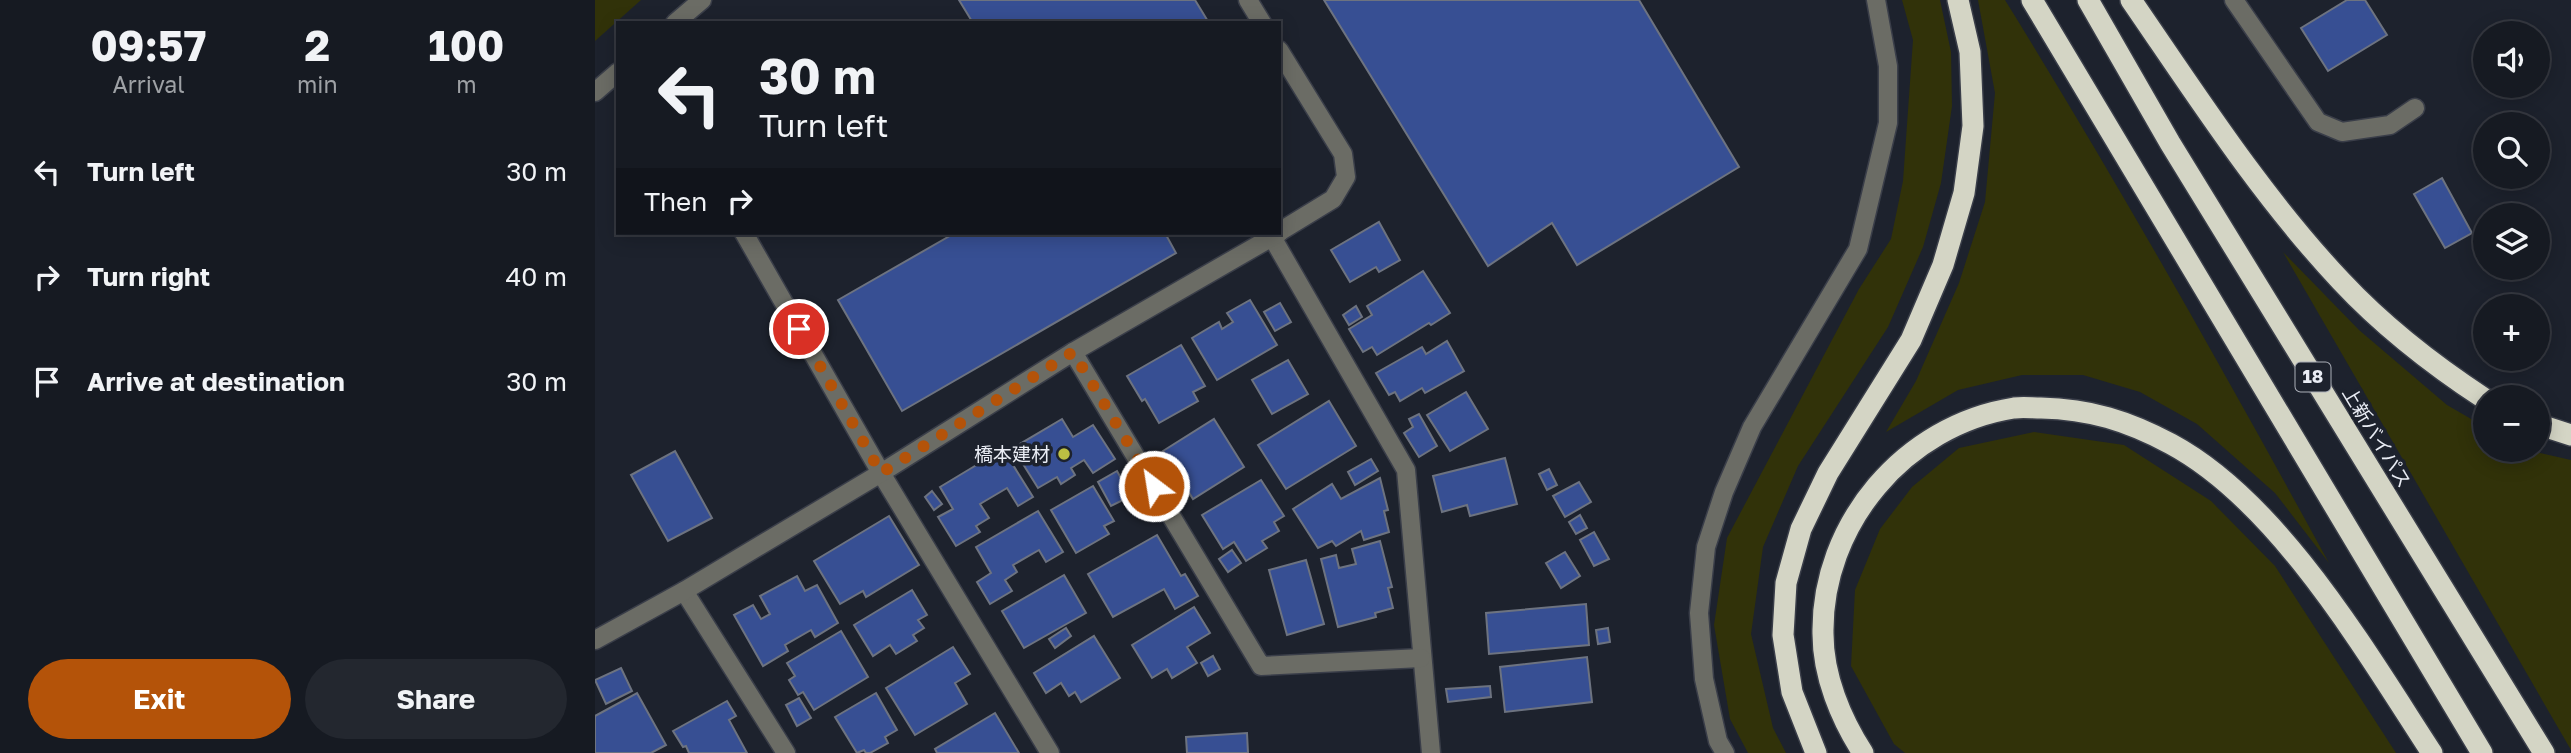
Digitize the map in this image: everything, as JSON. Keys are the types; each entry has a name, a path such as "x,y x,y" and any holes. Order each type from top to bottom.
{"highway":[{"path":"1816,753 1792,692 1783,635 1786,583 1801,529 1828,473 1911,340 1943,265 1964,193 1973,126 1969,52 1958,0"},
{"name":"18","path":"2032,0 2482,753"},
{"name":"上新バイパス","path":"2088,0 2170,143 2543,752"},
{"path":"2131,0 2293,226 2342,282 2387,326 2435,366 2473,391"},
{"path":"1863,753 1847,729 1830,682 1822,635 1827,586 1839,544 1861,505 1891,469 1928,441 1966,421 2015,408 2071,409 2117,419 2173,445 2226,482 2283,540 2345,621 2432,753"},
{"path":"2550,428 2571,435"}],"street":[{"path":"677,21 702,0"},
{"path":"1248,0 1261,21"},
{"path":"1725,753 1718,741 1704,679 1699,613 1706,547 1724,492 1752,428 1858,249 1888,122 1888,66 1876,0"},
{"path":"2234,0 2318,122 2342,132 2390,125 2416,108"},
{"path":"1281,53 1343,154 1346,177 1333,199 1281,232"},
{"path":"595,92 616,74"},
{"path":"745,235 881,473 1050,753"},
{"path":"595,640 684,591 881,473 1073,352 1275,235"},
{"path":"1278,235 1406,470 1431,753"},
{"path":"1073,352 1261,666 1421,658"},
{"path":"684,591 786,753"}],"shaded area":[{"path":"595,0 641,0 616,21 595,41"},
{"path":"1902,0 1940,0 1951,52 1952,106 1941,183 1923,247 1888,327 1798,466 1763,547 1751,634 1773,728 1786,753 1748,753 1730,719 1714,625 1727,538 1859,289 1891,239 1903,181 1913,40"},
{"path":"1978,0 2005,0 2171,279 2329,563 2275,493 2197,424 2140,392 2083,375 2022,375 1958,390 1886,432 1916,381 1959,283 1985,202 1995,93"},
{"path":"2283,252 2359,330 2447,405 2473,420 2473,462 2550,462 2550,455 2571,460 2571,750"},
{"path":"2034,432 2124,445 2211,501 2275,566 2396,753 1905,753 1894,744 1851,666 1855,590 1880,529 1912,487 1959,448"}],"building":[{"path":"959,0 1195,0 1208,21 972,21"},
{"path":"1324,0 1639,0 1739,167 1577,265 1552,223 1488,266"},
{"path":"2347,0 2365,0 2387,35 2328,71 2301,28"},
{"path":"2442,178 2472,233 2445,248 2414,194"},
{"path":"1379,222 1400,260 1379,272 1376,267 1350,282 1331,250"},
{"path":"952,235 1166,235 1176,253 902,411 838,300"},
{"path":"1423,271 1450,313 1377,355 1372,347 1363,352 1349,329 1372,315 1367,306"},
{"path":"1250,300 1277,345 1217,380 1192,338 1219,322 1222,329 1233,322 1227,313"},
{"path":"1280,303 1291,322 1275,331 1264,312"},
{"path":"1356,306 1362,317 1349,325 1343,315"},
{"path":"1447,341 1464,371 1425,393 1422,388 1400,401 1395,392 1389,395 1376,373 1422,347 1426,354"},
{"path":"1181,345 1205,386 1193,392 1198,401 1159,423 1127,376"},
{"path":"1288,360 1308,394 1272,414 1252,380"},
{"path":"1466,392 1488,429 1450,451 1427,415"},
{"path":"1329,401 1356,446 1286,489 1258,445"},
{"path":"1419,414 1437,446 1419,457 1404,433 1413,427 1409,419"},
{"name":"橋本建材","path":"1062,419 1073,437 1093,425 1115,459 1093,473 1084,460 1071,468 1075,475 1061,484 1057,477 1038,488 1013,448"},
{"path":"1214,419 1244,467 1193,499 1163,451"},
{"path":"1003,449 1033,497 1018,506 1007,488 980,504 989,518 976,526 980,532 956,546 938,517 953,509 940,487"},
{"path":"675,451 712,518 668,541 631,475"},
{"path":"1505,458 1517,504 1470,516 1467,505 1442,512 1433,476"},
{"path":"1371,459 1378,471 1355,485 1348,472"},
{"path":"1549,469 1557,485 1547,490 1539,474"},
{"path":"1117,471 1131,496 1111,506 1098,482"},
{"path":"1380,478 1388,510 1384,511 1389,532 1364,540 1361,531 1336,546 1332,541 1318,548 1293,509 1332,484 1341,499"},
{"path":"1261,480 1284,516 1274,522 1279,531 1262,541 1267,548 1246,561 1234,542 1223,549 1202,515"},
{"path":"1579,482 1591,502 1565,517 1553,496"},
{"path":"1093,486 1114,521 1104,526 1109,534 1076,553 1051,510"},
{"path":"932,491 942,504 934,510 925,497"},
{"path":"1038,511 1063,552 1046,562 1039,550 1013,565 1017,572 1005,580 1012,591 990,604 977,582 991,573 976,547"},
{"path":"1580,515 1587,528 1576,534 1569,522"},
{"path":"889,516 919,565 866,597 863,591 840,604 814,561"},
{"path":"1594,532 1609,559 1594,566 1580,540"},
{"path":"1157,535 1181,576 1185,574 1198,596 1175,609 1164,589 1113,617 1088,574"},
{"path":"1380,541 1392,587 1388,588 1393,608 1375,613 1376,617 1338,627 1321,559 1336,555 1339,568 1356,564 1352,549"},
{"path":"1232,550 1241,563 1228,572 1219,559"},
{"path":"1565,552 1580,576 1561,588 1546,563"},
{"path":"1306,560 1324,624 1287,635 1269,570"},
{"path":"1064,575 1086,613 1024,648 1002,611"},
{"path":"797,576 805,591 817,585 838,623 815,637 811,630 785,645 788,651 763,666 734,615 753,605 761,619 770,614 760,596"},
{"path":"912,590 927,615 918,620 924,628 913,635 917,641 896,654 890,645 873,656 854,625"},
{"path":"1586,604 1589,645 1489,654 1486,613"},
{"path":"1194,607 1210,633 1187,647 1197,663 1172,678 1167,669 1152,678 1132,645"},
{"path":"1066,628 1071,636 1055,648 1049,639"},
{"path":"1608,628 1610,642 1598,644 1596,630"},
{"path":"841,631 868,677 814,710 803,692 798,695 789,680 795,676 787,663"},
{"path":"1094,636 1120,678 1081,702 1075,692 1069,696 1061,683 1046,693 1034,673"},
{"path":"953,647 970,674 955,683 967,704 915,735 886,688"},
{"path":"1213,656 1220,669 1208,676 1201,663"},
{"path":"1587,657 1592,702 1505,712 1500,667"},
{"path":"621,668 632,691 606,704 595,680"},
{"path":"1490,686 1491,697 1448,702 1446,689"},
{"path":"637,693 666,745 651,753 595,753 595,716"},
{"path":"876,693 897,730 885,737 888,743 870,753 864,750 857,753 835,717"},
{"path":"799,698 811,718 797,726 786,705"},
{"path":"727,701 736,716 729,720 747,753 689,753 673,731"},
{"path":"995,713 1019,753 937,753 935,749"},
{"path":"1247,733 1248,753 1187,753 1186,737"}],"place":[{"name":"橋本建材","path":"1064,454"}],"route":[{"path":"799,329 881,473 1073,352 1154,486"}]}
